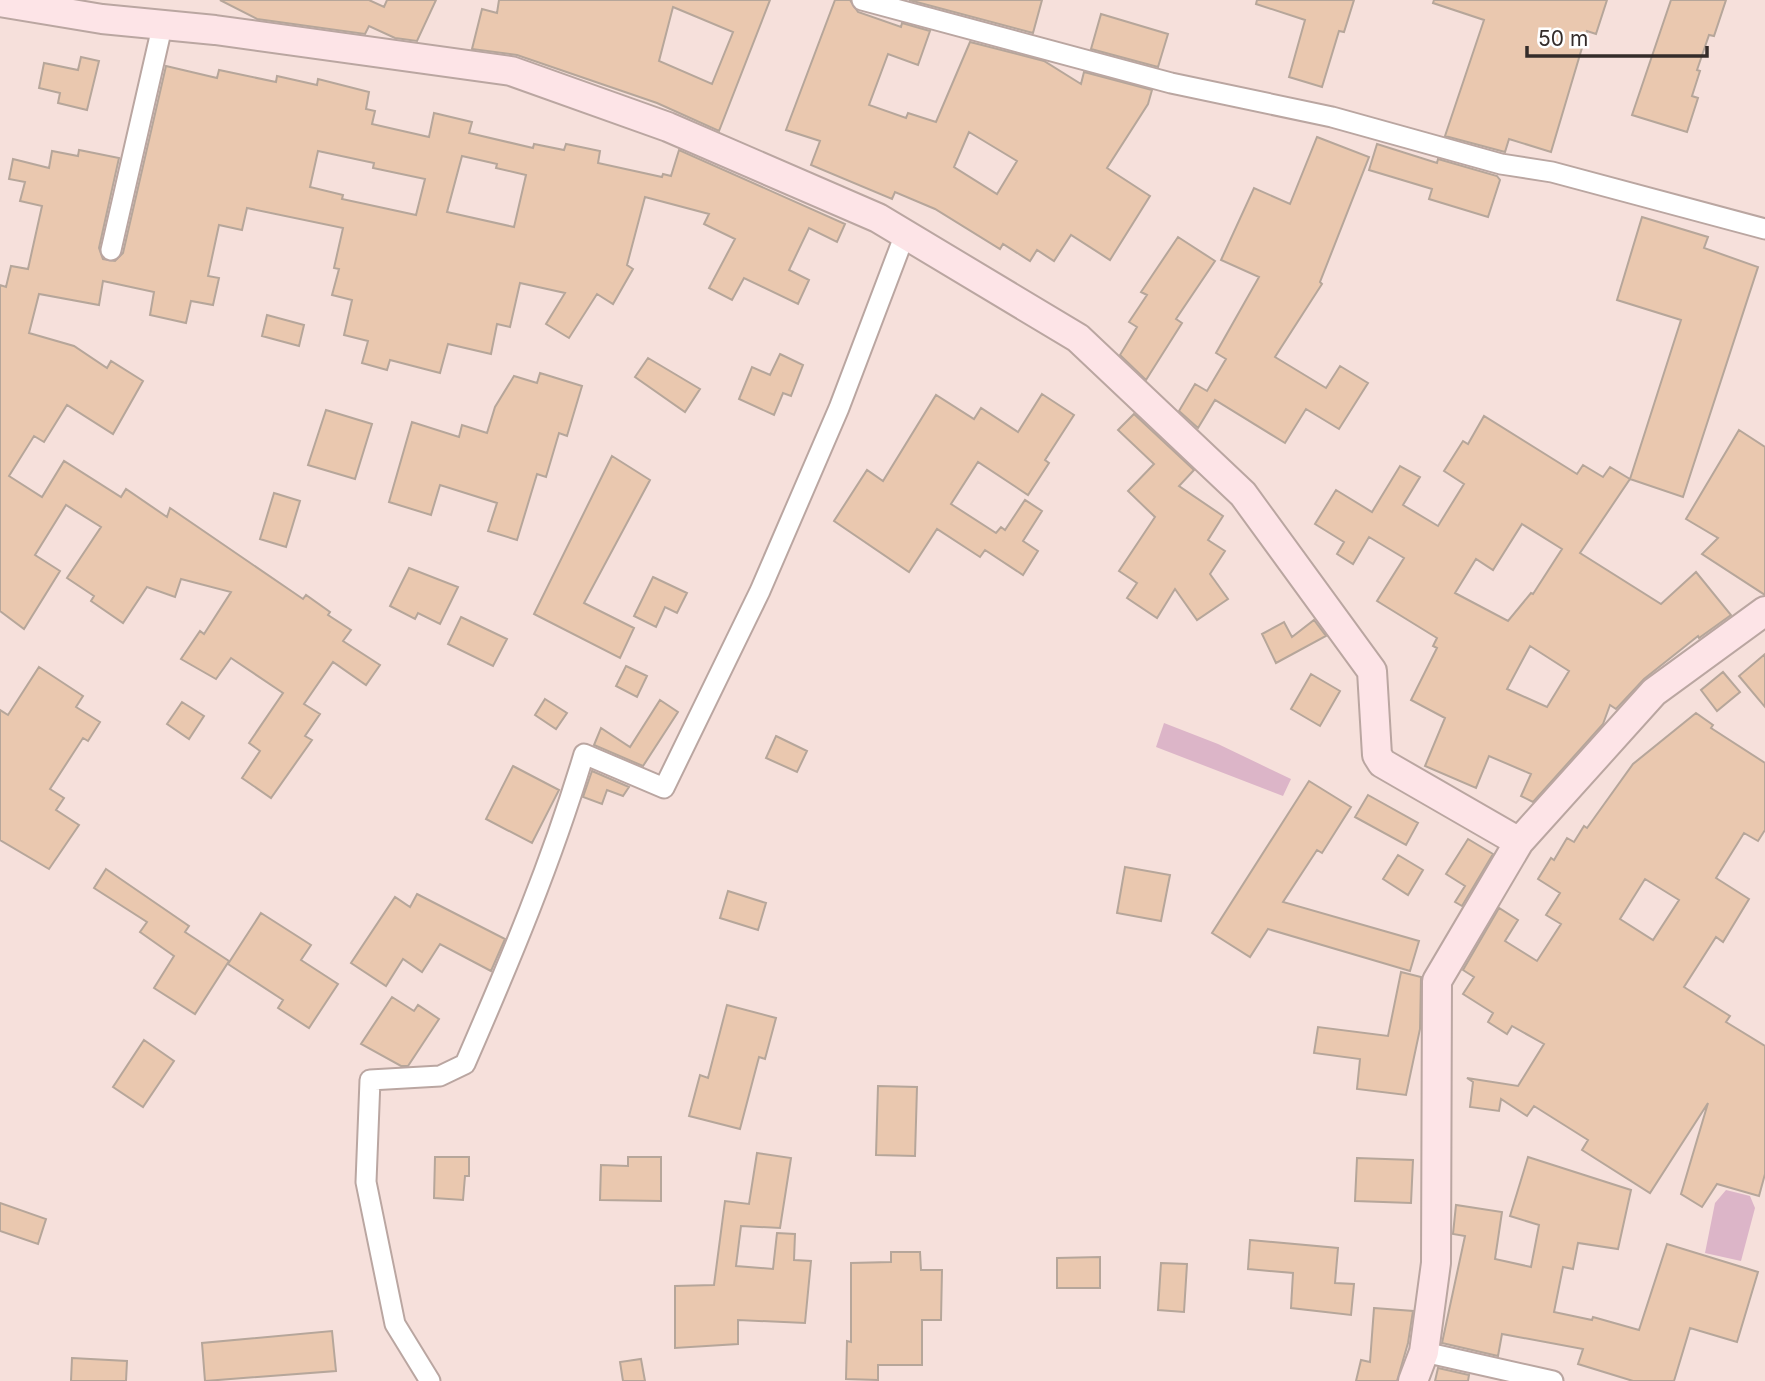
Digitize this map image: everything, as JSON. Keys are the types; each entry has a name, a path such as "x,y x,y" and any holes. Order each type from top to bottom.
{"main road":[{"path":"102,19 123,0"},
{"path":"0,2 102,19 162,27 215,30 511,71 668,127 878,218 1079,338 1243,494 1372,671 1377,755 1382,764 1519,842"},
{"path":"1413,1381 1424,1352 1436,1264 1437,981 1519,842 1654,692 1765,611"}],"street":[{"path":"862,0 1171,83 1332,117 1501,164 1552,172 1765,229"},
{"path":"111,250 162,27"},
{"path":"430,1381 395,1324 366,1182 370,1080 440,1076 465,1064 515,948 566,814 584,754 664,788 760,591 839,408 905,234"},
{"path":"1424,1352 1553,1381"}],"shaded area":[{"path":"1164,723 1218,744 1291,779 1283,796 1156,747"},
{"path":"1726,1190 1750,1196 1755,1208 1741,1261 1705,1253 1715,1203"}],"building":[{"path":"220,0 369,0 384,7 387,0 436,0 417,41 395,38 369,26 365,34 257,19"},
{"path":"499,0 770,0 719,131 657,103 517,55 472,49 482,9 497,13","holes":["673,7 733,32 712,84 659,61"]},
{"path":"835,0 850,0 858,12 901,27 902,23 930,31 918,65 888,54 869,105 906,118 908,113 936,122 970,42 1044,61 1081,84 1084,72 1152,90 1148,104 1107,168 1150,196 1110,260 1071,235 1054,261 1037,250 1030,261 1003,244 1000,249 935,209 895,192 892,199 811,165 820,141 786,130","holes":["969,132 1017,161 997,194 954,167"]},
{"path":"909,0 1042,0 1033,33"},
{"path":"1257,0 1354,0 1344,32 1339,31 1322,87 1289,77 1305,20 1256,4"},
{"path":"1434,0 1607,0 1596,34 1587,31 1551,152 1509,139 1505,152 1445,136 1484,20 1433,3"},
{"path":"1671,0 1726,0 1714,36 1709,35 1697,70 1700,71 1692,96 1698,98 1687,132 1632,115"},
{"path":"1101,14 1168,34 1158,67 1091,49"},
{"path":"81,57 99,61 87,110 58,103 60,93 39,88 44,63 78,70"},
{"path":"166,66 217,78 219,70 276,82 277,76 317,85 318,79 369,92 366,109 375,111 372,124 429,137 434,113 472,122 469,133 533,148 534,144 564,150 566,144 600,151 598,163 662,177 663,174 671,176 679,150 845,224 837,242 809,228 789,270 809,280 798,304 744,278 732,300 709,288 735,239 704,224 709,214 645,197 627,265 633,269 613,304 597,294 569,338 546,324 565,293 520,283 510,327 497,324 491,354 448,344 440,373 390,360 387,370 362,363 368,341 344,335 352,300 332,295 339,269 334,268 343,228 247,208 242,230 219,225 208,276 219,278 213,305 191,301 186,323 150,315 154,292 103,281 99,305 39,294 29,333 74,346 107,368 111,361 143,381 113,434 67,405 44,442 34,436 9,476 42,497 64,461 121,497 126,489 167,517 170,508 303,599 306,595 330,612 328,615 351,630 343,641 380,665 366,685 333,662 304,704 320,714 305,736 312,740 271,798 242,778 260,751 249,743 283,693 231,658 216,679 181,659 200,631 204,634 231,592 181,579 175,597 147,587 123,623 91,601 94,596 67,578 101,527 66,505 35,555 60,571 24,629 0,611 0,285 6,287 11,266 28,269 42,206 20,201 25,182 9,179 13,159 49,168 52,151 78,156 79,150 119,158 99,248 103,259 115,261 123,253","holes":["318,151 374,163 373,168 425,179 416,215 342,199 343,195 310,187","462,156 497,164 496,168 526,175 514,227 447,212"]},
{"path":"1317,137 1369,157 1320,282 1322,284 1275,357 1326,388 1340,366 1368,383 1339,429 1306,409 1285,443 1215,400 1198,428 1179,411 1195,384 1207,391 1226,359 1216,353 1259,277 1221,260 1254,188 1290,204"},
{"path":"1377,144 1437,163 1438,159 1497,176 1500,180 1488,217 1429,199 1432,189 1369,170"},
{"path":"1642,217 1708,237 1704,248 1758,267 1683,497 1630,479 1681,320 1617,300"},
{"path":"1178,237 1215,261 1176,319 1182,323 1146,380 1120,355 1137,327 1129,322 1147,295 1141,292"},
{"path":"267,315 304,325 299,346 262,336"},
{"path":"780,354 803,365 791,396 783,393 774,415 739,399 752,367 770,375"},
{"path":"648,358 700,389 685,412 635,377"},
{"path":"540,373 582,386 567,436 559,433 546,477 537,474 517,540 488,531 497,503 440,485 431,515 389,502 412,422 459,437 462,425 487,433 495,407 514,376 537,383"},
{"path":"1042,394 1074,415 1045,460 1049,463 1028,495 978,462 951,504 996,533 1001,527 1005,530 1025,500 1042,511 1023,541 1038,551 1023,575 985,550 980,557 937,529 909,572 834,521 867,470 883,481 936,395 974,419 981,408 1018,432"},
{"path":"326,410 372,424 355,479 308,465"},
{"path":"1134,414 1194,470 1179,486 1223,516 1208,540 1225,551 1210,574 1228,599 1197,620 1175,589 1157,618 1127,598 1137,583 1119,571 1155,517 1128,491 1154,464 1118,430"},
{"path":"1484,416 1577,474 1583,465 1603,477 1610,467 1630,479 1580,553 1661,604 1696,572 1731,615 1699,638 1698,636 1644,679 1616,709 1610,705 1603,724 1533,802 1521,796 1531,774 1489,756 1476,788 1425,766 1445,718 1411,700 1437,648 1433,646 1437,638 1377,601 1404,558 1369,537 1353,564 1337,554 1344,542 1315,524 1336,490 1372,512 1400,466 1420,477 1403,505 1438,526 1464,484 1444,471 1463,441 1468,444","holes":["1522,524 1562,549 1533,594 1531,593 1508,621 1455,593 1476,559 1493,570","1530,646 1569,671 1547,707 1507,689"]},
{"path":"1739,430 1765,447 1765,595 1702,554 1718,538 1686,519"},
{"path":"612,456 650,480 584,603 634,628 620,658 534,614"},
{"path":"274,493 300,501 286,547 260,539"},
{"path":"409,568 458,587 440,624 418,613 415,619 390,606"},
{"path":"653,577 687,593 677,613 665,607 656,627 634,616"},
{"path":"461,617 507,639 493,666 448,644"},
{"path":"1314,620 1326,636 1276,663 1262,634 1284,622 1292,637"},
{"path":"1765,654 1765,707 1739,676"},
{"path":"626,666 647,676 637,697 616,686"},
{"path":"39,667 83,696 76,707 100,722 88,741 83,738 50,789 64,798 56,810 79,825 49,869 0,840 0,710 8,715"},
{"path":"1723,672 1740,692 1717,711 1701,690"},
{"path":"1311,674 1340,691 1320,726 1291,709"},
{"path":"545,699 567,713 556,729 535,715"},
{"path":"660,700 678,712 643,766 594,745 601,728 630,747"},
{"path":"182,702 204,716 189,739 167,724"},
{"path":"1696,713 1713,725 1711,728 1765,763 1765,830 1758,841 1744,833 1716,878 1749,899 1723,942 1716,937 1684,987 1730,1016 1726,1022 1765,1046 1765,1174 1759,1196 1717,1184 1702,1207 1681,1194 1708,1103 1650,1193 1582,1150 1588,1140 1534,1106 1527,1116 1501,1099 1499,1111 1470,1107 1473,1082 1467,1078 1518,1086 1544,1044 1512,1026 1507,1034 1488,1022 1493,1013 1463,994 1474,977 1463,970 1499,908 1518,920 1505,941 1537,961 1561,924 1546,915 1560,893 1538,879 1567,838 1574,842 1584,826 1587,828 1633,764","holes":["1645,879 1679,900 1653,940 1620,919"]},
{"path":"776,736 807,751 797,772 766,758"},
{"path":"513,766 559,790 532,843 486,819"},
{"path":"592,771 629,787 623,796 607,790 602,804 583,797"},
{"path":"1309,781 1351,807 1322,853 1317,850 1283,902 1419,941 1410,971 1268,929 1250,957 1212,933"},
{"path":"1368,795 1418,823 1406,845 1355,817"},
{"path":"1468,839 1493,854 1462,906 1455,902 1465,886 1446,874"},
{"path":"1398,855 1423,870 1408,895 1383,879"},
{"path":"1125,867 1170,875 1161,921 1117,913"},
{"path":"106,869 189,926 185,932 229,961 195,1014 154,988 174,956 140,932 147,922 94,888"},
{"path":"728,891 766,903 758,930 720,918"},
{"path":"417,894 505,939 491,971 440,944 422,972 403,959 386,986 351,963 395,897 410,907"},
{"path":"261,913 311,945 301,960 338,984 309,1028 278,1008 283,1000 228,964"},
{"path":"1401,972 1421,977 1420,1029 1406,1095 1357,1089 1360,1059 1314,1053 1318,1027 1388,1036"},
{"path":"392,997 414,1011 418,1005 439,1019 408,1066 401,1066 361,1044"},
{"path":"727,1005 776,1018 765,1059 759,1057 740,1129 689,1116 700,1075 708,1078"},
{"path":"144,1040 174,1061 143,1107 113,1087"},
{"path":"878,1086 917,1087 915,1156 876,1155"},
{"path":"757,1153 791,1158 780,1228 741,1226 736,1266 773,1269 777,1233 795,1234 794,1260 811,1261 805,1323 738,1320 738,1344 675,1348 675,1286 714,1285 725,1201 749,1204"},
{"path":"435,1157 469,1157 469,1176 465,1176 463,1200 434,1198"},
{"path":"628,1157 661,1157 661,1201 600,1200 601,1165 628,1166"},
{"path":"1528,1157 1631,1190 1618,1249 1578,1243 1573,1269 1563,1267 1554,1312 1592,1320 1593,1317 1639,1330 1667,1244 1758,1272 1737,1342 1690,1328 1674,1381 1633,1381 1578,1364 1583,1349 1502,1334 1498,1356 1442,1343 1465,1236 1453,1234 1456,1205 1502,1212 1495,1259 1531,1267 1539,1225 1510,1216"},
{"path":"1357,1158 1413,1160 1411,1203 1355,1201"},
{"path":"0,1203 46,1219 38,1244 0,1231"},
{"path":"1250,1240 1338,1248 1335,1283 1354,1284 1351,1315 1291,1308 1293,1273 1248,1269"},
{"path":"891,1252 920,1252 921,1270 942,1270 941,1320 922,1320 922,1365 878,1365 878,1380 846,1379 847,1341 851,1342 851,1263 891,1262"},
{"path":"1100,1257 1100,1288 1057,1288 1057,1258"},
{"path":"1161,1263 1187,1264 1184,1312 1158,1310"},
{"path":"1374,1308 1413,1311 1408,1343 1397,1381 1356,1381 1361,1360 1370,1362"},
{"path":"332,1331 336,1371 205,1381 202,1343"},
{"path":"72,1358 127,1361 126,1381 71,1381"},
{"path":"641,1359 645,1381 623,1381 620,1362"},
{"path":"1438,1368 1469,1375 1468,1381 1435,1381"}]}
